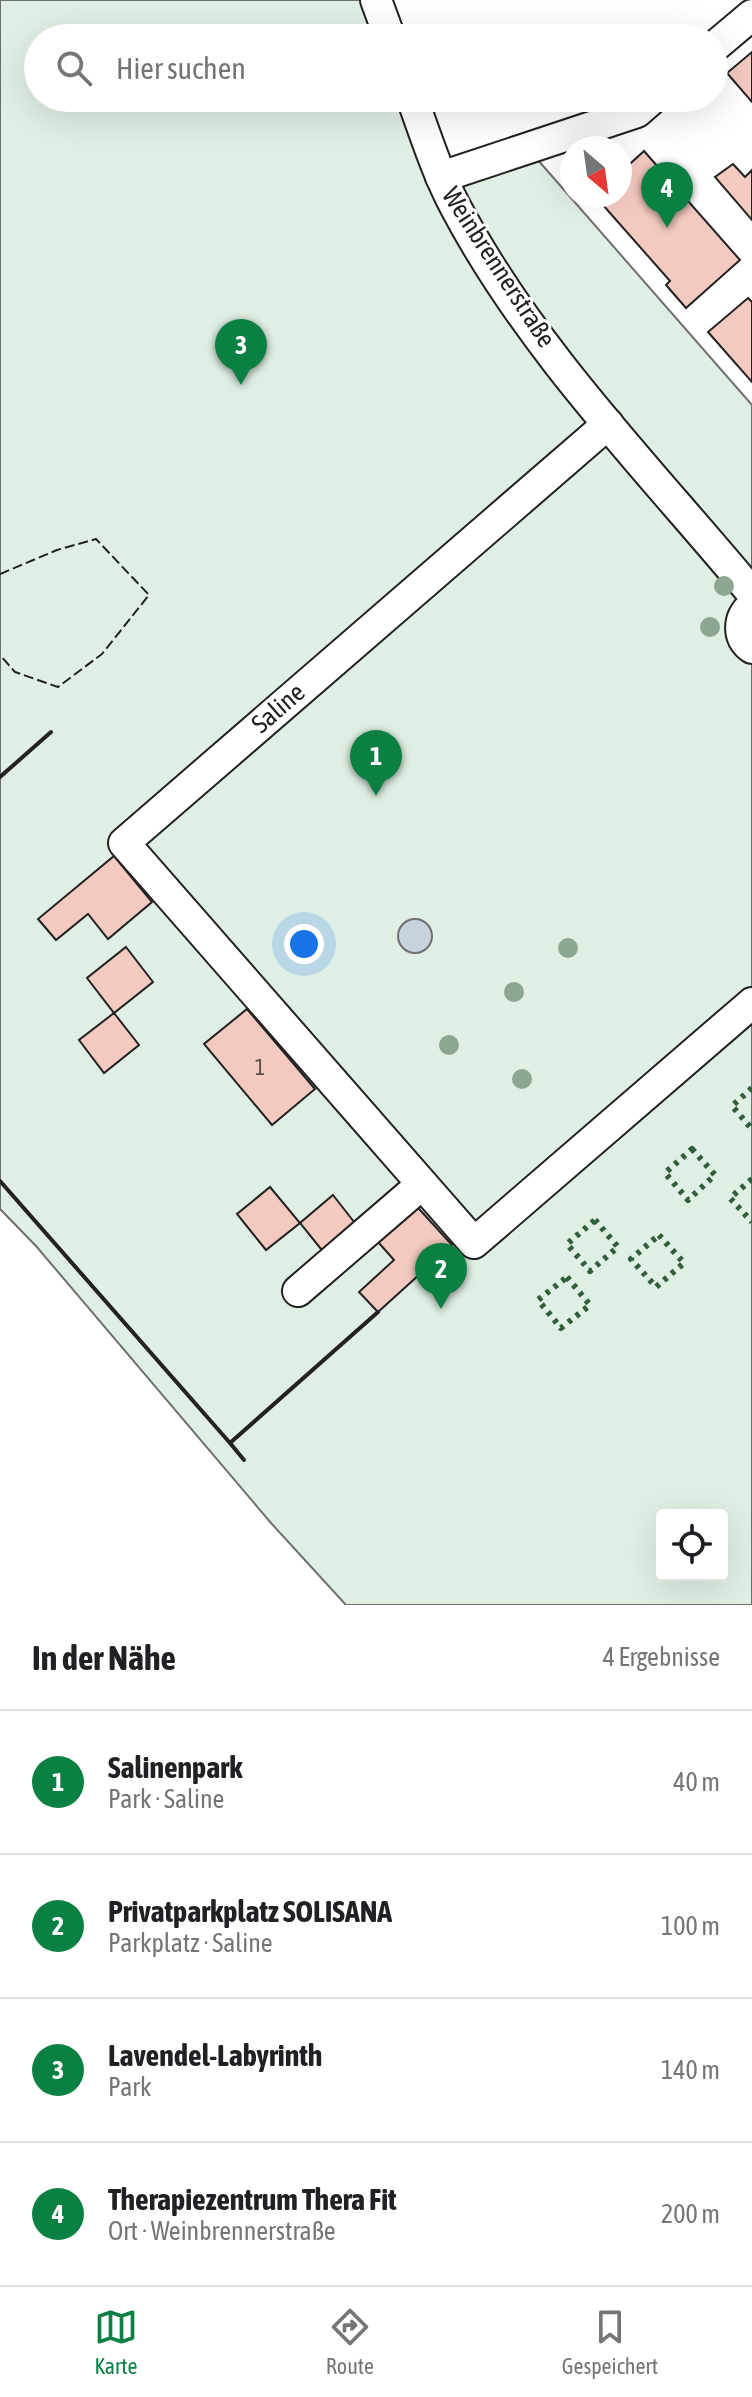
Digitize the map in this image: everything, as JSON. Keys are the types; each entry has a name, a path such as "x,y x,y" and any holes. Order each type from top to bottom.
{"street":[{"path":"376,0 385,24"},
{"path":"728,35 752,15"},
{"name":"Weinbrennerstraße","path":"417,112 456,208 519,307 608,424"},
{"path":"441,177 637,112"},
{"path":"608,424 752,593"},
{"name":"Saline","path":"608,424 124,843 474,1243 752,1003"},
{"path":"752,606 741,620 740,633 752,648"},
{"path":"298,1291 421,1185"}],"green space":[{"path":"0,0 364,0 373,24 24,24 24,112 404,112 434,192 537,159 560,185 560,208 580,208 752,405 752,1605 346,1605 271,1523 36,1246 0,1209"}],"shaded area":[{"path":"415,919 427,924 432,936 427,948 415,953 403,948 398,936 403,924"}],"building":[{"path":"752,52 752,102 728,74"},
{"path":"644,151 740,260 686,308 666,285 670,281 606,208 632,208 632,162"},
{"path":"733,164 745,177 752,170 752,220 715,177"},
{"path":"748,298 752,302 752,382 708,332"},
{"path":"114,856 152,902 108,939 88,914 56,940 38,919"},
{"path":"126,947 153,982 114,1013 87,978"},
{"path":"247,1009 315,1089 272,1125 204,1044"},
{"path":"114,1013 139,1045 104,1073 79,1040"},
{"path":"270,1187 300,1223 266,1250 237,1214"},
{"path":"333,1195 358,1227 325,1254 300,1223"},
{"path":"410,1199 452,1245 378,1312 359,1292 394,1260 371,1234"}],"hedge":[{"path":"752,1088 732,1106 752,1129"},
{"path":"692,1149 715,1175 688,1200 665,1173 692,1149"},
{"path":"752,1179 730,1198 752,1222"},
{"path":"595,1220 618,1247 590,1271 567,1244 595,1220"},
{"path":"659,1235 684,1263 656,1287 631,1259 659,1235"},
{"path":"567,1277 590,1305 561,1328 538,1300 567,1277"}],"fence":[{"path":"0,574 57,550 96,539 149,595 102,654 58,687 15,672 0,655"}],"wall":[{"path":"0,777 51,732"},
{"path":"0,1181 230,1443 378,1312"},
{"path":"230,1443 244,1460"}],"place":[{"name":"Therapiezentrum Thera Fit","path":"667,228"},
{"name":"Lavendel-Labyrinth","path":"241,385"},
{"name":"Salinenpark","path":"376,796"},
{"name":"Privatparkplatz SOLISANA","path":"441,1309"}]}
